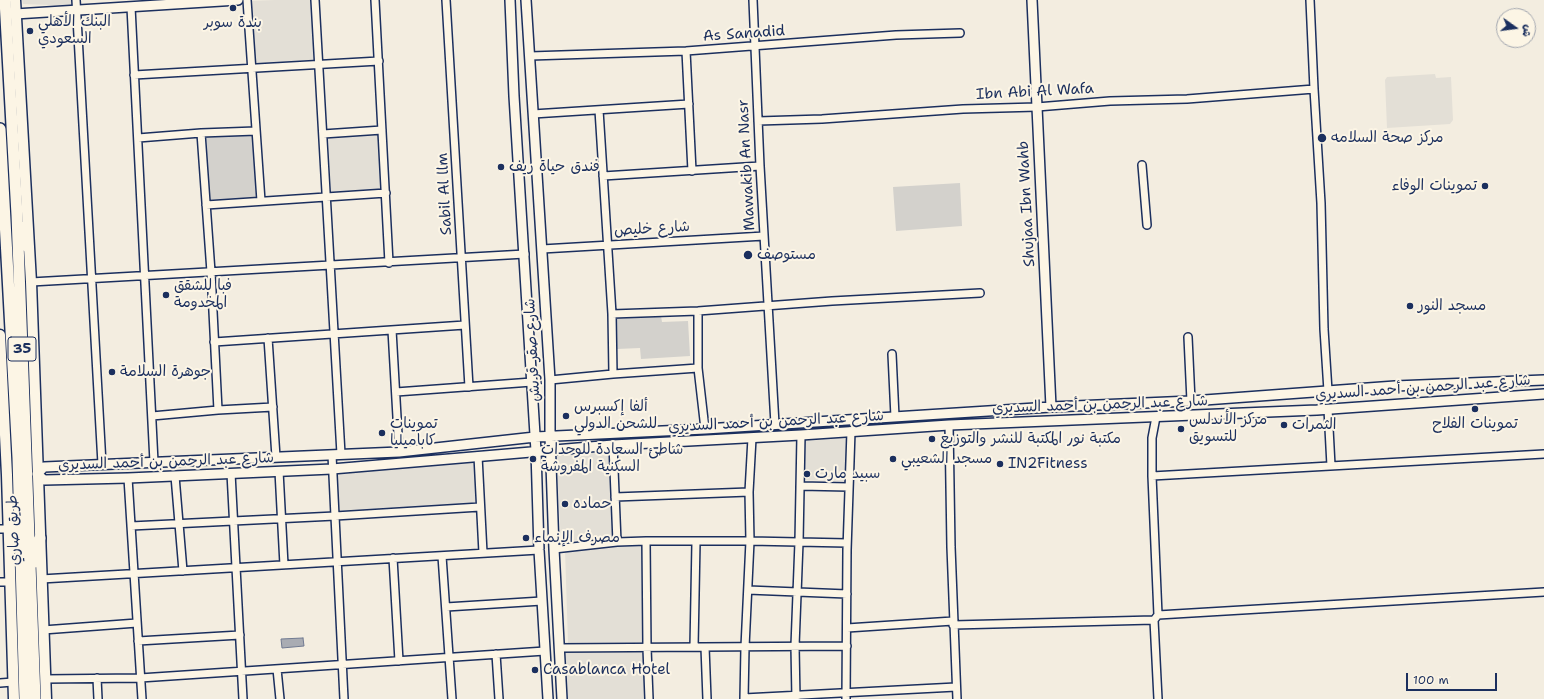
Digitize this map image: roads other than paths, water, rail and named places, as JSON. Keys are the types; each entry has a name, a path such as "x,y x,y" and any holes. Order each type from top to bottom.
{"main road":[{"name":"طريق صاري","path":"5,0 10,14 18,216 36,580 35,699"},
{"path":"15,0 10,14 31,282 40,538 36,580 43,630 46,699"},
{"name":"طريق صاري","path":"0,129 18,458 9,529 14,699"},
{"path":"18,216 28,247"},
{"name":"طريق صاري","path":"0,335 3,475 25,699"}],"street":[{"path":"76,0 102,464"},
{"path":"10,14 131,7 198,1 238,0"},
{"path":"247,0 261,200"},
{"path":"315,0 334,334 336,455 332,469 344,699"},
{"path":"375,0 389,262"},
{"name":"Sabil Al llm","path":"446,0 469,387"},
{"name":"شارع صقر قريش","path":"510,0 514,96 525,254 536,451 539,550 548,699"},
{"name":"شارع صقر قريش","path":"526,0 550,380 550,436 554,549 562,699"},
{"name":"Mawakib An Nasr","path":"753,0 767,305 775,424"},
{"name":"Shujaa Ibn Wahb","path":"1032,0 1051,407"},
{"path":"1310,0 1321,203 1324,330 1328,391"},
{"path":"131,7 154,462"},
{"name":"As Sanadid","path":"530,56 686,51 960,32"},
{"path":"686,51 692,171"},
{"path":"134,75 319,66 378,61"},
{"name":"Ibn Abi Al Wafa","path":"758,121 822,119 964,109 1038,107 1110,101 1187,99 1314,89"},
{"path":"533,114 689,104"},
{"path":"599,110 612,314 613,374"},
{"path":"323,134 382,130"},
{"path":"138,138 201,133 256,131"},
{"path":"201,133 211,272 218,410"},
{"path":"1142,165 1147,225"},
{"path":"603,176 760,166"},
{"path":"206,205 261,200 386,193"},
{"name":"شارع خليص","path":"542,249 764,236"},
{"path":"31,282 462,259 525,254"},
{"path":"612,314 698,311 767,305 980,293"},
{"path":"698,311 698,368 705,429"},
{"path":"214,342 465,325"},
{"path":"392,330 399,452"},
{"path":"1188,337 1191,401"},
{"path":"268,338 276,457"},
{"path":"892,354 895,417"},
{"path":"550,380 698,368"},
{"name":"شارع عبد الرحمن بن أحمد السديري","path":"1544,380 1395,386 1191,401 1051,407 705,429 550,436 399,452 44,467 37,474 44,480 128,478 332,469 613,445 752,438 949,425 1328,409 1544,394"},
{"path":"396,392 532,382"},
{"path":"1241,398 1242,413"},
{"path":"152,416 273,407"},
{"path":"1328,409 1331,466"},
{"path":"1156,417 1152,438 1152,476 1158,699"},
{"path":"949,425 953,623 957,699"},
{"path":"846,696 847,543 851,431"},
{"path":"796,697 795,646 801,435"},
{"path":"752,438 749,492 750,541 744,699 846,696 956,687"},
{"path":"613,445 617,542"},
{"path":"1152,476 1544,454"},
{"path":"478,456 483,553"},
{"path":"81,465 81,479"},
{"path":"279,471 284,565"},
{"path":"231,473 243,699"},
{"path":"176,476 183,571"},
{"path":"128,478 142,699"},
{"path":"800,486 849,487"},
{"path":"615,497 749,492"},
{"path":"131,526 480,507"},
{"path":"554,549 617,542 646,541 847,543"},
{"path":"646,541 649,699"},
{"path":"694,647 696,542"},
{"path":"36,580 539,550"},
{"path":"442,556 452,699"},
{"path":"393,558 400,661"},
{"path":"0,582 10,582"},
{"path":"748,590 847,594"},
{"path":"847,628 953,623 1156,618 1544,592"},
{"path":"446,607 542,601"},
{"path":"543,624 558,622"},
{"path":"43,630 137,623"},
{"path":"138,641 240,635"},
{"path":"559,648 846,646"},
{"path":"705,647 707,699"},
{"path":"45,679 140,678 545,651"},
{"path":"496,654 499,699"},
{"path":"277,669 280,699"},
{"path":"97,678 98,699"},
{"path":"0,683 13,682"}],"place":[{"name":"بندة سوبر","path":"233,8"},
{"name":"البنك الأهلي السعودي","path":"30,31"},
{"name":"مركز صحة السلامه","path":"1322,138"},
{"name":"فندق حياة ريف","path":"501,167"},
{"name":"تموينات الوفاء","path":"1485,186"},
{"name":"مستوصف","path":"748,255"},
{"name":"فبا للشقق المخدومة","path":"166,295"},
{"name":"مسجد النور","path":"1410,306"},
{"name":"جوهرة السلامة","path":"112,372"},
{"name":"تموينات الفلاح","path":"1475,409"},
{"name":"ألفا إكسبرس للشحن الدولي","path":"566,416"},
{"name":"الثمرات","path":"1284,425"},
{"name":"مركز الأندلس للتسويق","path":"1181,429"},
{"name":"تموينات كاباميليا","path":"382,433"},
{"name":"مكتبة نور المكتبة للنشر والتوزيع","path":"932,439"},
{"name":"شاطئ السعادة للوحدات السكنية المفروشة","path":"533,459"},
{"name":"مسجد الشعيبي","path":"893,459"},
{"name":"IN2Fitness","path":"1000,464"},
{"name":"سبيد مارت","path":"807,474"},
{"name":"حماده","path":"565,504"},
{"name":"مصرف الإنماء","path":"526,538"},
{"name":"Casablanca Hotel","path":"535,670"}]}
